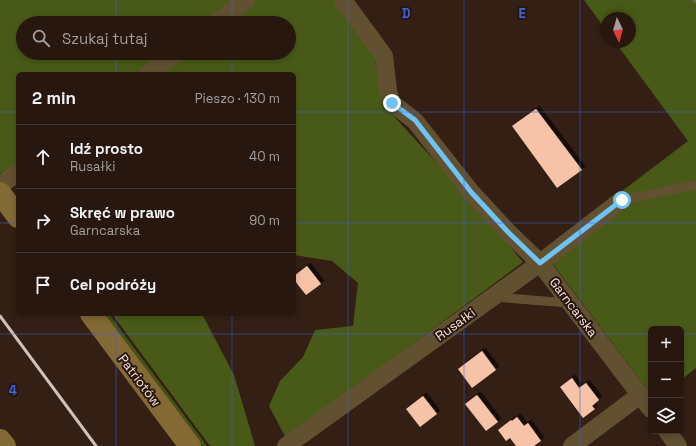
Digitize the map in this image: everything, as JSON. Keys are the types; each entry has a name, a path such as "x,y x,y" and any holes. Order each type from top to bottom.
{"main road":[{"path":"0,193 16,214"},
{"name":"Patriotów","path":"92,316 190,446"},
{"path":"0,440 4,446"}],"street":[{"path":"225,16 246,0"},
{"name":"Garncarska","path":"343,0 384,56 388,91 392,103 415,120 471,192 508,232 540,263 646,402"},
{"path":"151,72 167,60"},
{"path":"0,186 16,174"},
{"name":"Rusałki","path":"286,446 540,263 622,200"},
{"path":"572,446 646,402"},
{"path":"669,434 678,446"}],"lane":[{"path":"622,200 696,185"},
{"path":"493,297 570,303"}],"path":[{"path":"694,0 696,4"}],"green space":[{"path":"0,0 335,0 375,58 380,91 389,111 469,198 523,262 286,438 269,406 280,381 303,357 315,330 353,326 358,283 332,261 296,255 296,72 16,72 16,183 0,173"},
{"path":"584,0 696,0 696,368 684,378 684,326 648,326 648,390 543,251 688,141 619,48 636,48 636,12 600,12 600,22"},
{"path":"104,316 110,316 207,446 202,446"},
{"path":"113,316 203,316 234,375 255,446 210,446"}],"building":[{"path":"536,109 582,170 557,188 512,126"},
{"path":"307,266 321,284 306,295 296,282 296,274"},
{"path":"482,351 496,370 472,388 458,369"},
{"path":"572,378 579,388 586,383 599,400 592,406 595,409 583,418 560,387"},
{"path":"477,395 498,422 486,431 465,404"},
{"path":"423,396 437,414 420,427 406,409"},
{"path":"517,417 524,426 528,423 541,441 534,446 516,446 510,438 506,441 498,430"}],"railway":[{"path":"0,316 96,446"}],"route":[{"path":"392,103 415,120 471,192 508,232 540,263 622,200"}]}
